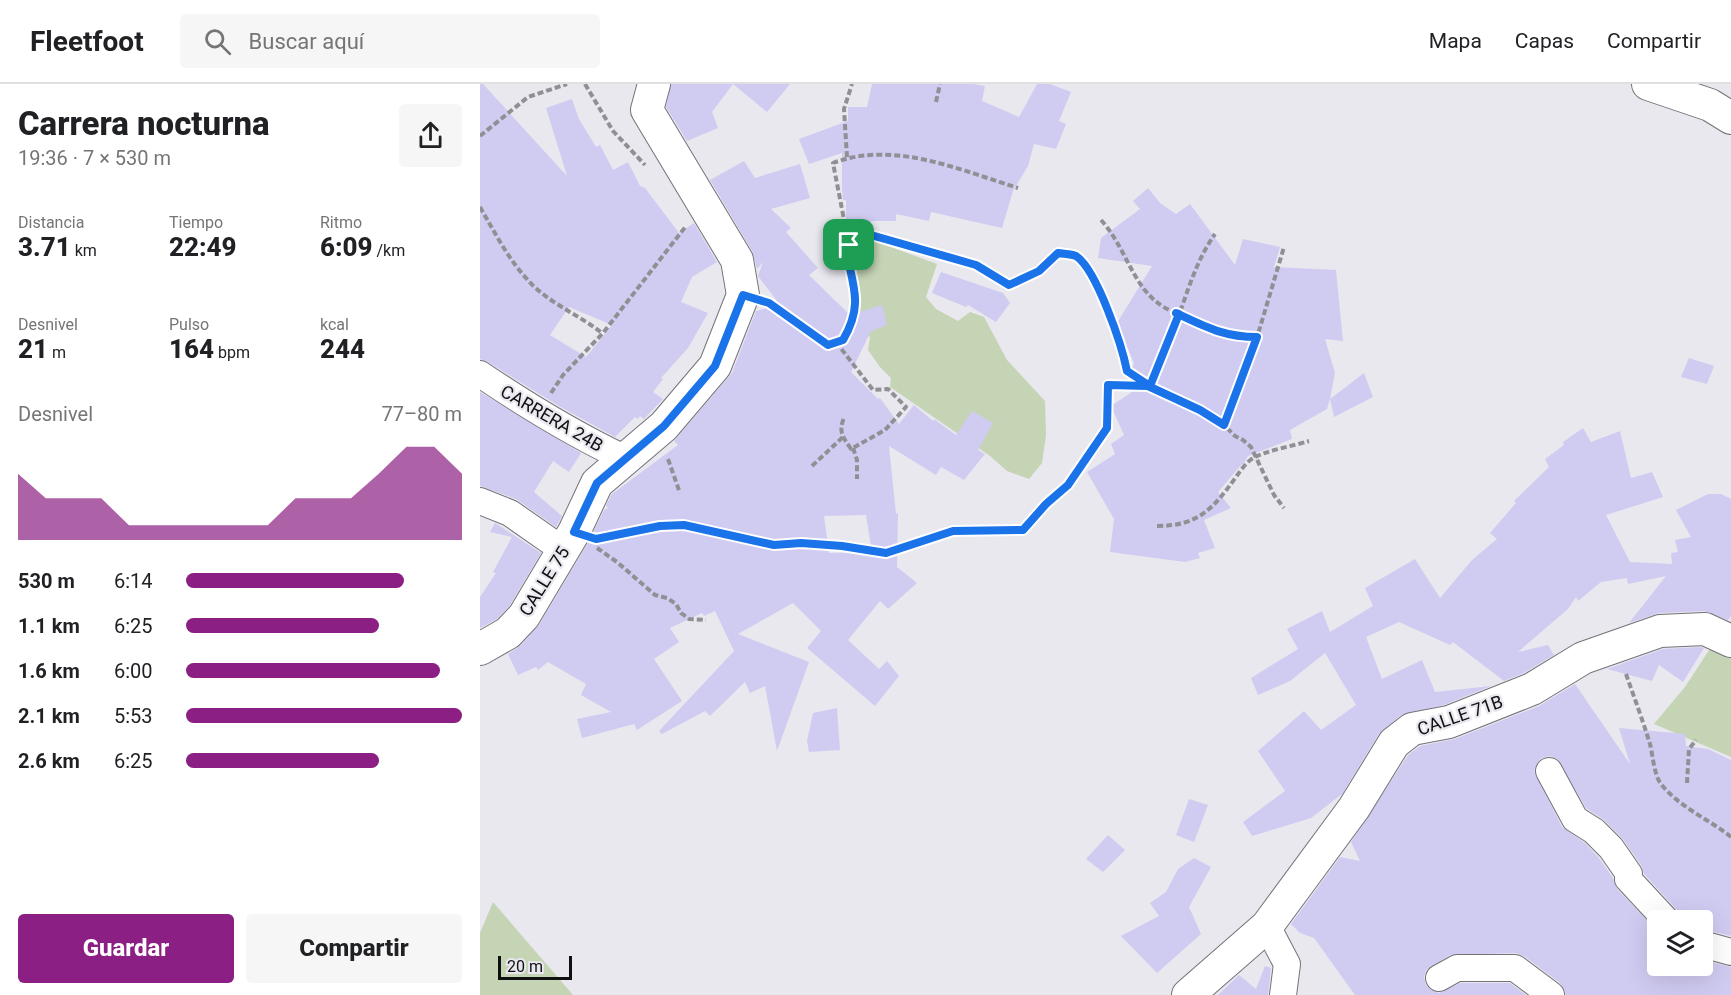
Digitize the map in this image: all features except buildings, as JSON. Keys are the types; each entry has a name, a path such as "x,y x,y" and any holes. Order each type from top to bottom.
{"street":[{"path":"654,84 647,110 737,261 743,295"},
{"path":"1648,84 1710,105 1731,118"},
{"name":"CALLE 75","path":"480,649 507,633 524,616 570,539 597,483 664,426 715,366 743,295"},
{"name":"CARRERA 24B","path":"480,374 593,444 626,459"},
{"path":"480,501 570,539"},
{"name":"CALLE 71B","path":"1188,995 1267,926 1354,808 1394,743 1412,729 1460,718 1532,689 1582,658 1660,631 1705,629 1731,641"},
{"path":"1549,771 1575,819 1594,831 1611,848 1629,874 1628,879 1657,910"},
{"path":"1267,926 1287,964 1283,995"},
{"path":"1713,947 1731,952"},
{"path":"1439,978 1457,968 1515,968 1551,995"}],"path":[{"path":"480,136 528,97 567,84"},
{"path":"585,84 613,131 649,169"},
{"path":"847,157 844,109 852,84"},
{"path":"936,102 940,84"},
{"path":"849,245 833,163 847,157 867,154 913,156 1018,188"},
{"path":"539,411 563,375 603,333 705,204"},
{"path":"480,207 526,279 549,298 603,333"},
{"path":"1101,220 1121,245 1145,294 1166,308 1225,335 1257,337"},
{"path":"743,295 769,303 828,345 843,340 852,324 857,308 846,251 849,245 864,233 976,265 1009,285 1039,271 1058,253 1075,256 1095,281 1123,351 1127,371 1149,386 1200,410 1224,425 1251,447 1274,495 1284,508"},
{"path":"1149,386 1205,249 1215,234"},
{"path":"1224,425 1257,337 1284,248"},
{"path":"836,342 873,390 888,389 906,407 885,430 853,448"},
{"path":"570,539 596,539 660,526 684,525 774,545 801,543 831,545 886,553 953,531 1023,530 1046,504 1068,485 1107,428 1108,385 1149,386"},
{"path":"844,418 840,428 843,437 853,448 857,460 857,479"},
{"path":"812,466 843,437"},
{"path":"1157,526 1173,526 1198,518 1217,503 1242,468 1254,457 1309,441"},
{"path":"570,539 587,541 617,562 655,595 667,598 689,619 706,620"},
{"path":"1626,674 1649,743 1659,782 1696,815 1719,827 1731,837"},
{"path":"1687,783 1689,749 1696,740"}],"green space":[{"path":"869,239 937,264 926,297 936,309 958,321 970,312 984,317 1007,360 1045,401 1046,435 1042,463 1029,479 1007,471 990,456 890,387 891,378 868,350 870,337 859,330 861,298 854,255"},
{"path":"1731,630 1731,757 1654,724 1685,687 1715,641"},
{"path":"493,902 573,995 480,995 480,933"}],"route":[{"path":"849,245 846,251 857,308 852,324 843,340 828,345 769,303 743,295 715,366 664,426 597,483 574,532 596,539 660,526 684,525 774,545 801,543 842,546 886,553 953,531 1023,530 1035,515 1068,485 1107,428 1108,385 1148,386 1200,410 1224,425 1257,337 1225,335 1208,329 1197,323 1176,313 1179,314 1174,329 1150,386 1127,371 1123,351 1103,300 1090,272 1075,256 1058,253 1039,271 1009,285 976,265 887,238 864,233 849,245"}]}
